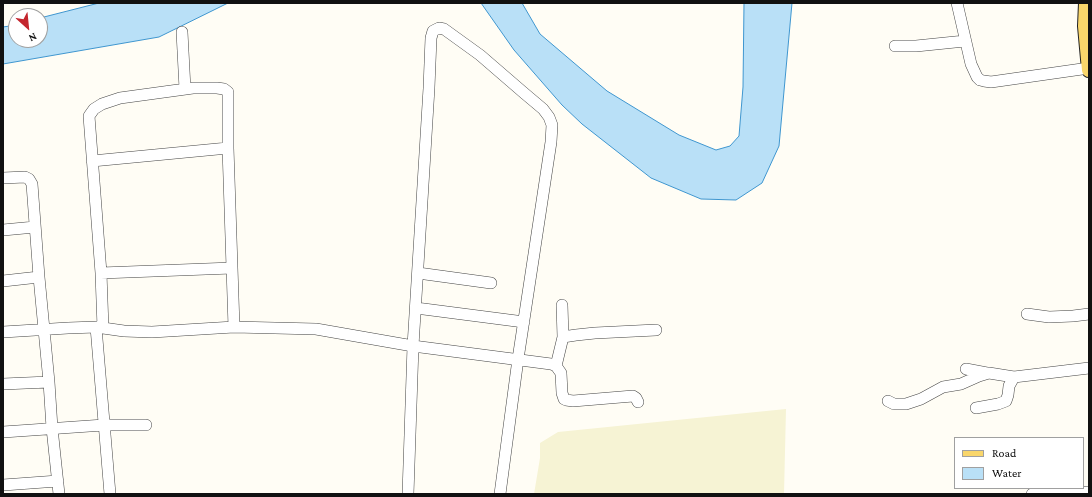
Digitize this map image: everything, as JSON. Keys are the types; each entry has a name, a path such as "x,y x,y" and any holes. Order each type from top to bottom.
{"main road":[{"path":"1086,3 1085,26 1089,69"}],"street":[{"path":"957,3 965,41 975,73 980,80 992,82 1089,69"},
{"path":"408,494 413,346 429,96 431,38 433,31 439,28 444,29 480,55 543,109 551,120 552,125 551,142 518,359 500,494"},
{"path":"182,32 185,89"},
{"path":"895,46 916,46 965,41"},
{"path":"110,494 104,425 100,328 101,273 89,116 94,109 102,104 120,98 185,89 217,88 224,89 228,92 228,148 234,327"},
{"path":"92,161 228,148"},
{"path":"3,178 25,177 31,181 59,494"},
{"path":"3,230 35,227"},
{"path":"101,273 232,268"},
{"path":"418,273 492,283"},
{"path":"3,281 39,277"},
{"path":"556,366 564,337 562,305"},
{"path":"416,308 524,322"},
{"path":"1027,314 1043,317 1089,314"},
{"path":"3,332 44,329 100,328 152,332 234,327 316,329 413,346 551,364 556,366 561,374 562,393 564,399 566,400 573,401 632,396 636,398 638,402"},
{"path":"564,337 582,334 656,330"},
{"path":"966,369 1014,377 1089,368"},
{"path":"888,401 894,404 906,404 921,399 943,387 961,384 989,373"},
{"path":"976,408 1006,401 1014,377"},
{"path":"3,384 49,382"},
{"path":"3,432 104,425 146,425"},
{"path":"3,486 58,481"},
{"path":"1032,494 1089,492"}],"shaded area":[{"path":"786,409 784,494 534,494 540,458 540,443 558,432"}],"water":[{"path":"99,3 228,3 159,37 3,64 3,27 8,26 8,48 48,48 48,16"},
{"path":"481,3 522,3 540,34 607,91 679,135 716,150 730,146 739,136 743,87 744,3 792,3 779,146 762,183 736,200 701,199 651,178 582,124 562,105 514,50"}]}
